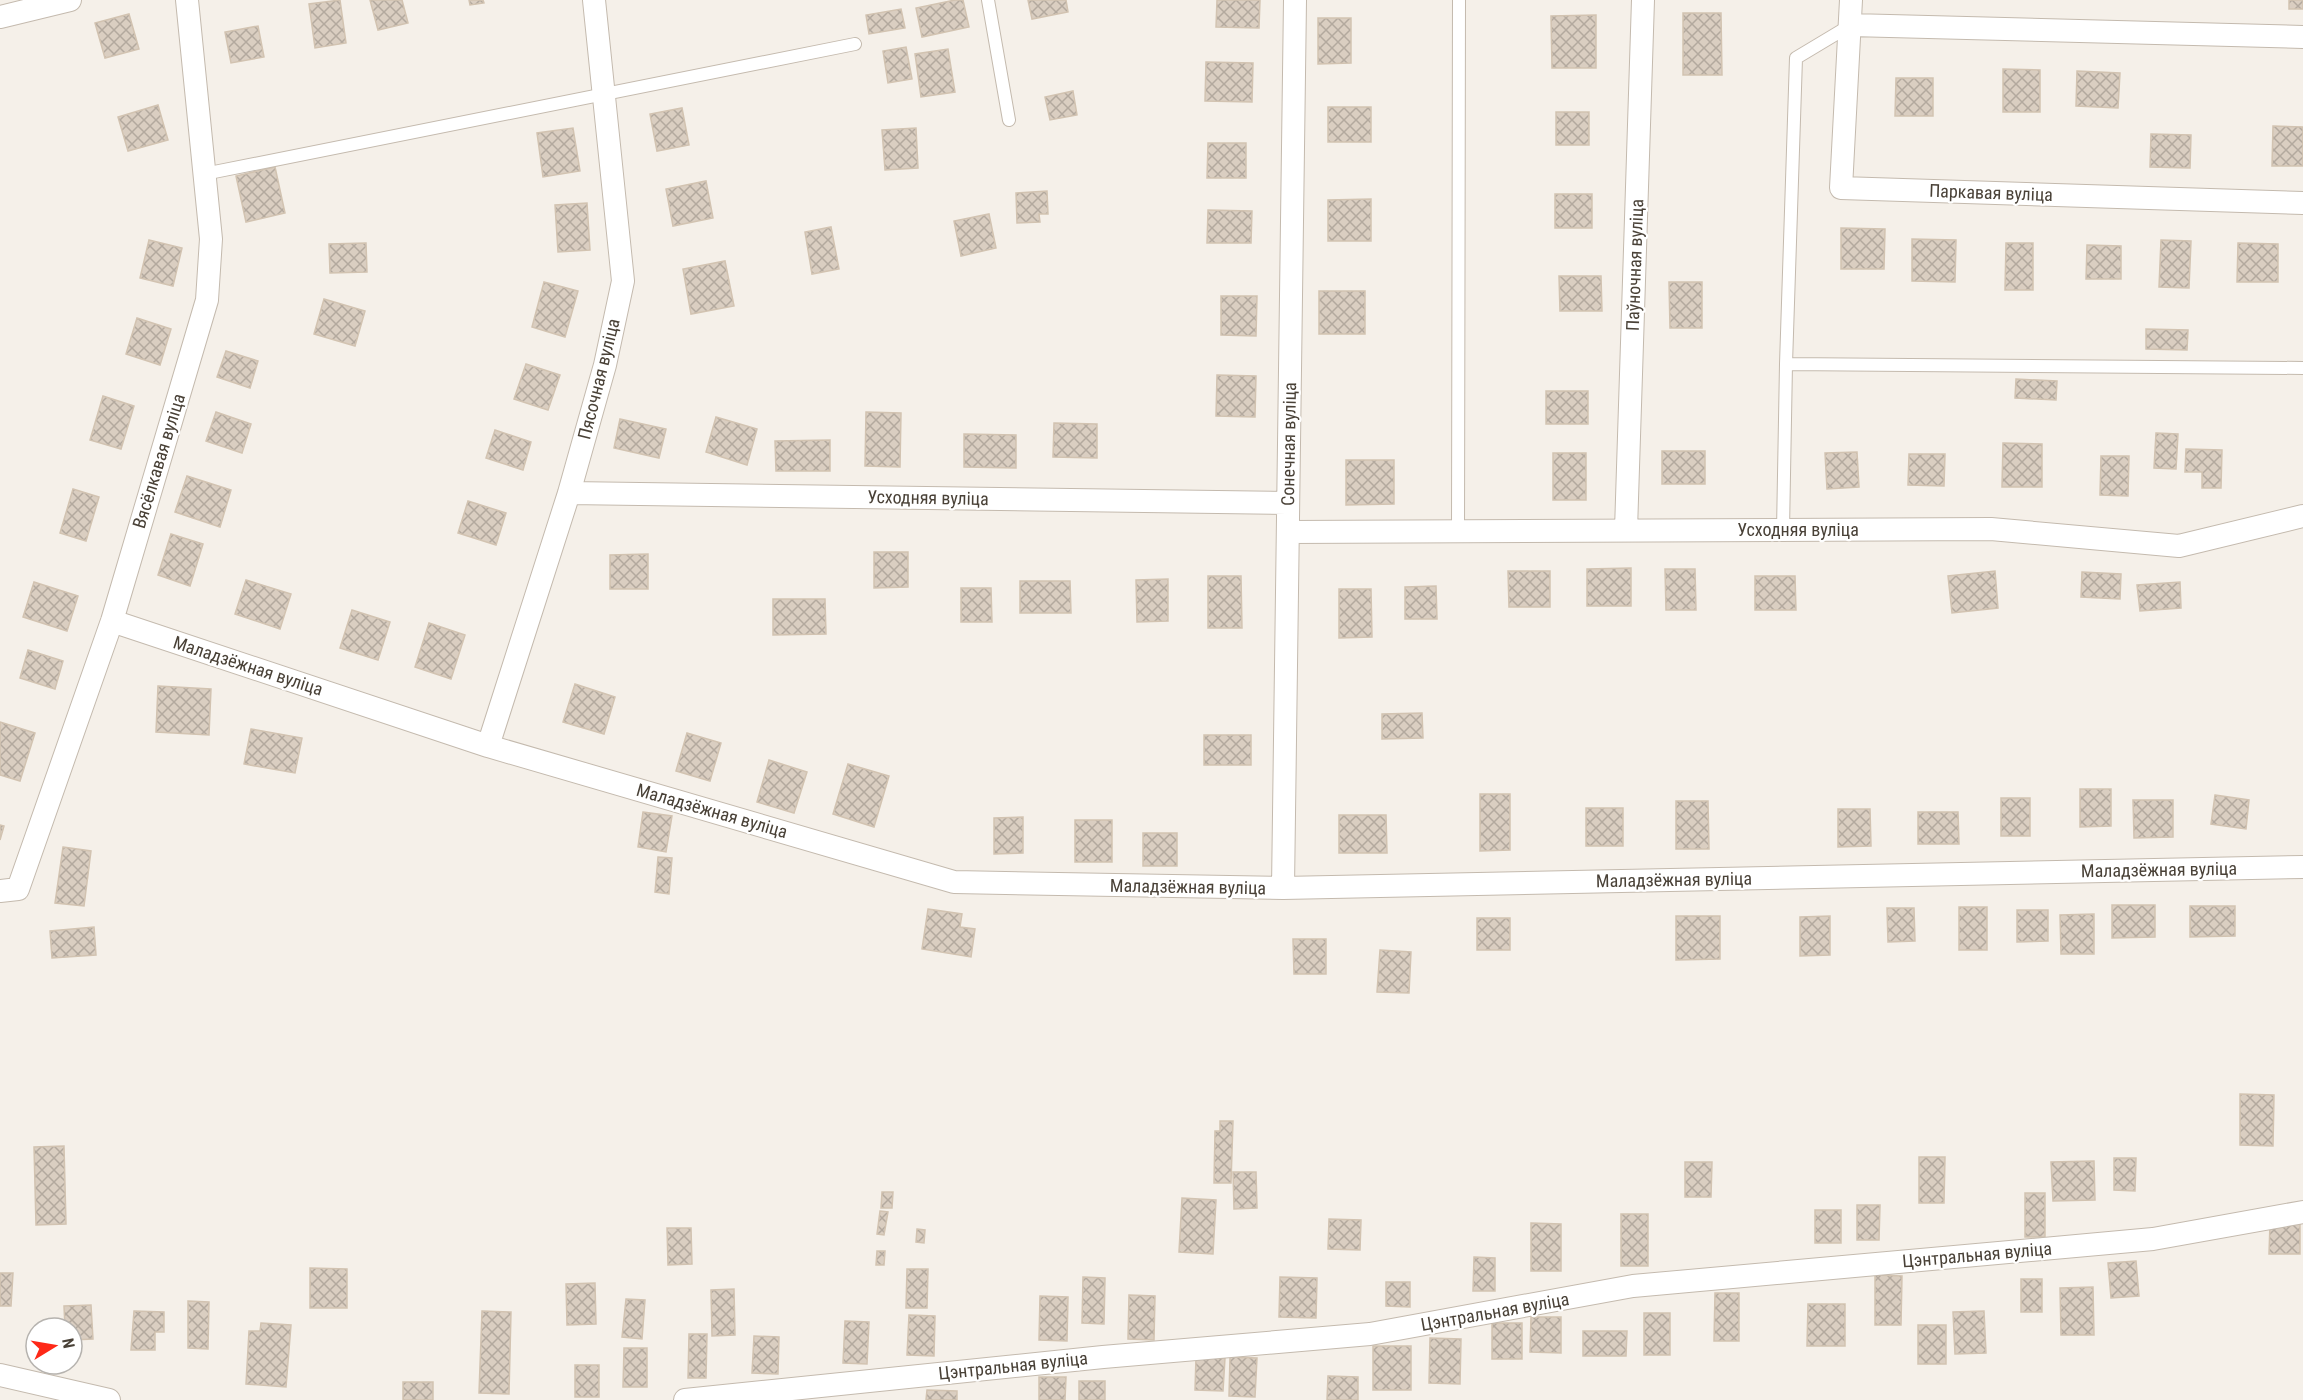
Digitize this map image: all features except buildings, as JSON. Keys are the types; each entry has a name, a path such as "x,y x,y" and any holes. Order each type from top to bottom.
{"street":[{"path":"0,17 70,0"},
{"name":"Вясёлкавая вуліца","path":"0,891 18,889 112,621 207,300 211,239 187,0"},
{"name":"Пясочная вуліца","path":"488,746 570,493 605,365 623,281 594,0"},
{"name":"Сонечная вуліца","path":"1283,888 1295,0"},
{"name":"Паўночная вуліца","path":"1626,530 1643,0"},
{"name":"Паркавая вуліца","path":"1851,0 1841,188 2303,203"},
{"path":"1851,25 2303,37"},
{"name":"Усходняя вуліца","path":"570,493 1287,503"},
{"name":"Усходняя вуліца","path":"1289,532 1991,529 2179,546 2303,516"},
{"name":"Маладзёжная вуліца","path":"112,621 488,746 954,882 1283,888 2303,867"},
{"name":"Цэнтральная вуліца","path":"685,1400 1102,1357 1370,1334 1634,1286 2153,1239 2303,1212"},
{"path":"0,1375 109,1400"}],"lane":[{"path":"988,0 1009,120"},
{"path":"1458,531 1459,0"},
{"path":"1783,530 1785,364 1796,58 1851,25"},
{"path":"204,174 855,44"},
{"path":"1785,364 2303,368"}]}
